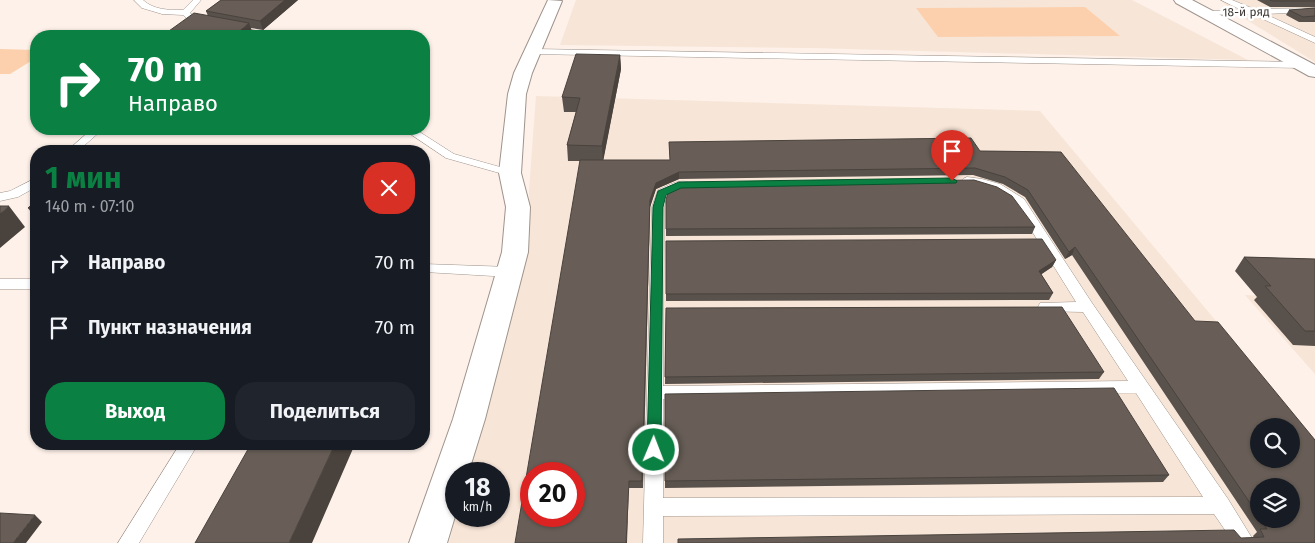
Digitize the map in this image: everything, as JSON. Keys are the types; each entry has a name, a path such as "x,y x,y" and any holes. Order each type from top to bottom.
{"street":[{"path":"428,543 469,419 516,252 518,207 510,173 518,89 555,0"},
{"path":"1181,0 1310,68"}],"lane":[{"path":"138,0 145,6 162,12 185,13 197,0"},
{"path":"1225,0 1295,29 1315,40"},
{"name":"18-й ряд","path":"1207,13 1315,10"},
{"path":"185,13 191,24 213,25"},
{"path":"222,27 237,30"},
{"path":"534,52 1310,68"},
{"path":"79,145 91,135"},
{"path":"417,135 450,156 510,173"},
{"path":"952,181 972,181 988,184 1007,192 1020,202 1038,240 1142,387 1245,543"},
{"path":"0,197 14,194 30,185"},
{"path":"653,543 655,393 661,308 662,242 658,207 662,193 679,185 699,185"},
{"path":"430,268 511,272"},
{"path":"0,284 30,284"},
{"path":"1028,307 1087,307"},
{"path":"655,393 1142,387"},
{"path":"128,543 185,450"},
{"path":"653,507 1221,505"}],"shaded area":[{"path":"576,0 1132,0 1248,60 813,48 560,45"},
{"path":"1220,0 1315,0 1315,62 1237,14"},
{"path":"1085,7 1120,36 938,37 916,8"},
{"path":"0,49 30,50 30,62 10,74 0,74"},
{"path":"536,96 1040,111 1297,418 1250,418 1250,468 1300,468 1300,421 1315,439 1315,543 449,543 453,527 510,527 510,462 470,462 530,238 529,190"},
{"path":"1245,295 1315,298 1315,374"}],"building":[{"path":"221,0 285,0 260,21 206,11"},
{"path":"1270,0 1315,0 1315,1 1273,1"},
{"path":"1315,8 1315,16 1303,17 1289,10"},
{"path":"194,13 249,23 241,30 170,30"},
{"path":"576,54 620,55 602,146 567,145 580,98 562,97"},
{"path":"971,138 980,151 1061,152 1195,321 1218,322 1297,418 1250,418 1250,468 1300,468 1300,422 1315,440 1315,543 678,543 678,539 1234,530 1241,538 1264,537 1260,529 1300,528 1300,478 1250,478 1250,503 1075,247 1069,252 1028,190 1005,177 975,168 679,172 656,183 650,200 642,481 629,481 626,543 515,543 520,514 520,527 585,527 585,462 529,462 580,160 670,160 669,142"},
{"path":"974,180 997,187 1012,196 1035,227 666,229 666,200 669,189 682,184"},
{"path":"0,206 9,206 0,214"},
{"path":"1042,239 1056,260 1039,271 1053,293 666,294 666,241"},
{"path":"1244,257 1315,259 1315,331 1305,331 1265,286 1271,286"},
{"path":"1062,307 1104,372 665,377 666,308"},
{"path":"1114,388 1169,475 665,481 665,394"},
{"path":"248,450 332,450 289,543 195,543"},
{"path":"0,513 35,515 13,543 0,543"}],"route":[{"path":"654,450 658,207 662,193 679,185 952,181"}]}
